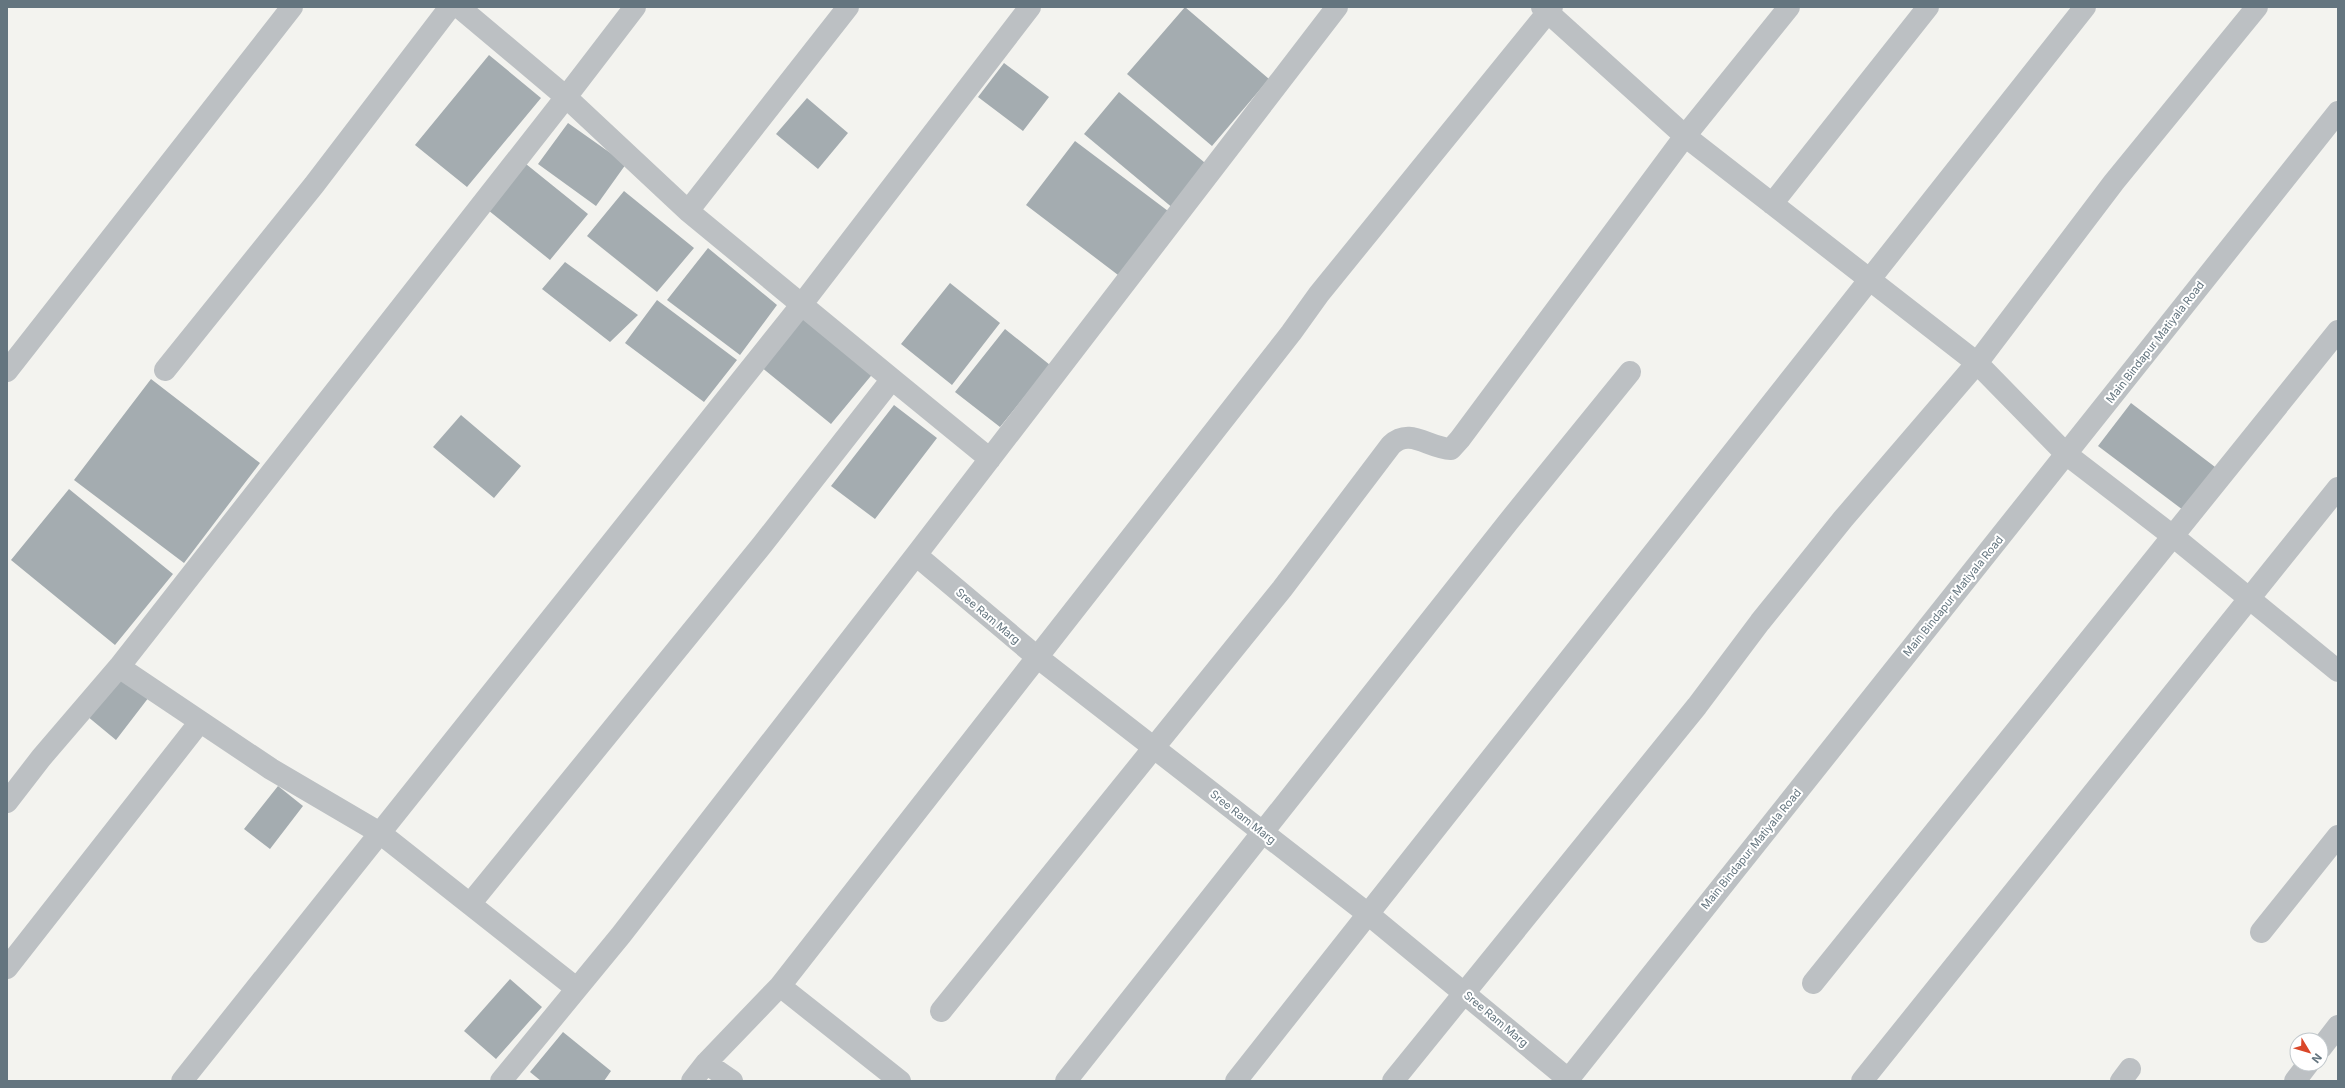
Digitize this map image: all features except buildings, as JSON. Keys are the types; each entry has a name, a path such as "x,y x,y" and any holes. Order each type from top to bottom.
{"street":[{"path":"7,371 292,7"},
{"path":"165,370 314,185 450,7"},
{"path":"459,7 566,97 688,212 990,459"},
{"path":"7,802 41,758 119,667 635,7"},
{"path":"688,212 848,7"},
{"path":"182,1081 802,304 1030,7"},
{"path":"502,1081 576,988 621,935 916,555 1337,7"},
{"path":"941,1011 1282,589 1391,445 1398,438 1409,436 1439,449 1451,449 1460,439 1685,136 1789,7"},
{"path":"1772,204 1928,7"},
{"path":"1236,1081 2085,7"},
{"path":"1393,1081 1697,706 1804,568 1977,363 2114,182 2257,7"},
{"path":"692,1081 706,1063 780,986 1291,333 1318,294 1547,9 1685,136 1977,363 2066,454 2174,537 2249,600 2338,671"},
{"name":"Main Bindapur Matiyala Road","path":"1567,1080 2338,112"},
{"path":"1813,983 2174,537 2338,331"},
{"path":"1066,1081 1509,521 1630,372"},
{"path":"470,904 762,546 892,379"},
{"path":"1862,1081 2338,488"},
{"name":"Sree Ram Marg","path":"916,555 1037,657 1368,914 1567,1080"},
{"path":"119,667 199,723 271,769 380,833 576,988"},
{"path":"7,968 199,723"},
{"path":"2261,932 2338,836"},
{"path":"780,986 900,1081"},
{"path":"2329,1038 2338,1026"},
{"path":"706,1063 732,1081"},
{"path":"2295,1081 2302,1072"}]}
